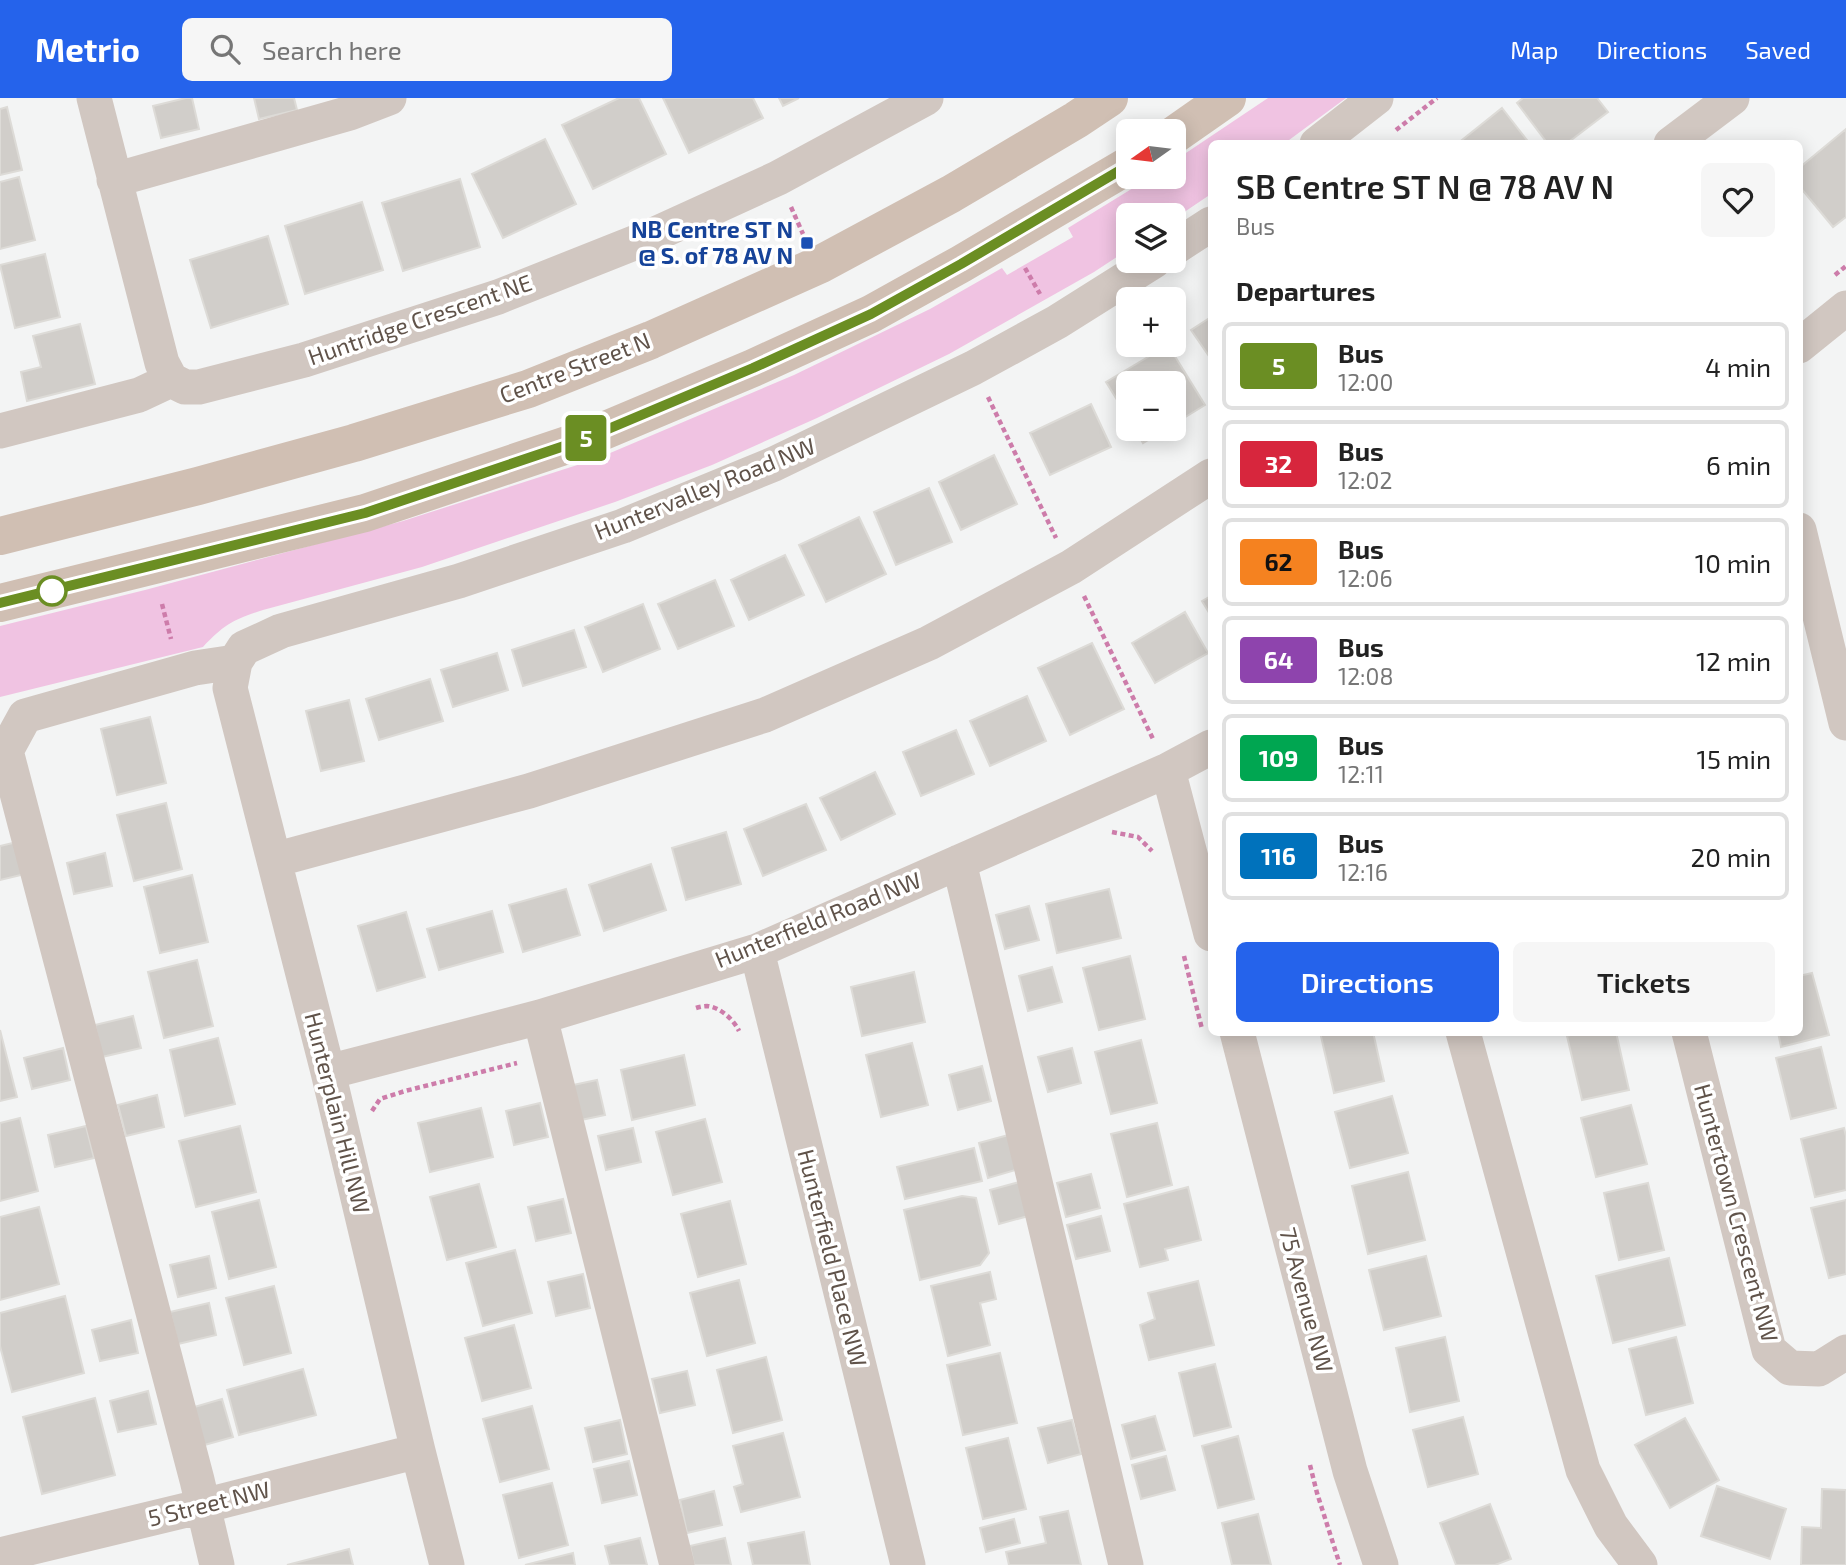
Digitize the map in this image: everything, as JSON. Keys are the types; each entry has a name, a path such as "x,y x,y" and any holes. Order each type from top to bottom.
{"main road":[{"name":"Centre Street N","path":"0,536 354,443 528,388 651,340 819,265 951,194 1109,98"},
{"path":"1186,127 1227,98"},
{"path":"0,603 365,513 582,440 753,368 871,314 1116,173"}],"street":[{"path":"0,431 139,396 171,380 162,363 94,98"},
{"path":"114,180 350,113 389,98"},
{"name":"Huntridge Crescent NE","path":"171,380 185,387 199,387 304,360 498,297 649,237 778,178 926,98"},
{"path":"1322,140 1376,98"},
{"path":"1676,140 1732,98"},
{"path":"1186,240 1208,226"},
{"name":"Huntervalley Road NW","path":"235,662 244,648 281,631 459,581 623,526 774,464 973,369 1135,273"},
{"path":"1803,343 1846,308"},
{"path":"274,860 529,791 765,715 953,631 1071,567 1208,478"},
{"path":"1803,546 1846,723"},
{"path":"217,1565 6,751 25,716 195,668 235,662"},
{"name":"Hunterplain Hill NW","path":"235,662 230,688 328,1072 447,1565"},
{"name":"Hunterfield Road NW","path":"328,1072 540,1017 757,951 1168,771 1208,749"},
{"path":"1168,771 1208,923"},
{"path":"959,862 1126,1565"},
{"name":"Hunterfield Place NW","path":"757,951 908,1565"},
{"path":"540,1017 677,1565"},
{"name":"75 Avenue NW","path":"1238,1036 1350,1471 1381,1565"},
{"path":"1464,1036 1583,1470 1611,1526 1640,1565"},
{"name":"Huntertown Crescent NW","path":"1690,1036 1769,1350 1790,1368 1819,1369 1846,1352"},
{"name":"5 Street NW","path":"0,1555 418,1451"}],"path":[{"path":"1388,136 1437,98"},
{"path":"162,604 173,649"},
{"path":"687,1010 708,1006 720,1011 735,1023 744,1042"},
{"path":"367,1119 380,1099 549,1054"}],"shaded area":[{"path":"1268,98 1346,98 1289,140 1208,140 1208,196 1186,211 1186,203 1116,203 1116,258 1094,272 949,354 712,465 615,502 422,567 263,610 224,628 203,647 0,697 0,626 403,521 596,459 794,375 930,309 1002,268 1007,275 1073,237 1068,228 1131,189 1186,189 1186,153"}],"building":[{"path":"192,98 199,129 161,138 153,106"},
{"path":"254,98 294,98 297,110 259,119"},
{"path":"619,98 639,98 666,154 593,189 562,125"},
{"path":"663,98 753,98 763,118 689,153"},
{"path":"779,98 799,98 783,106"},
{"path":"1523,98 1597,98 1608,112 1571,140 1545,140 1517,103"},
{"path":"7,107 22,170 0,175 0,109"},
{"path":"1502,108 1527,140 1462,140"},
{"path":"1846,129 1846,217 1833,227 1803,191 1803,165"},
{"path":"545,139 576,204 503,238 472,174"},
{"path":"19,177 35,240 0,249 0,182"},
{"path":"460,179 480,247 403,271 382,203"},
{"path":"362,202 383,270 305,294 285,226"},
{"path":"268,236 288,304 211,328 190,260"},
{"path":"45,254 60,317 15,328 0,265"},
{"path":"1208,319 1208,355 1191,330"},
{"path":"80,324 95,384 27,401 21,372 41,367 33,336"},
{"path":"1148,357 1175,357 1184,371 1124,371"},
{"path":"1186,374 1205,405 1186,417"},
{"path":"1116,376 1116,398 1106,382"},
{"path":"1091,404 1111,447 1050,475 1030,433"},
{"path":"994,455 1017,504 961,530 939,482"},
{"path":"929,488 952,542 896,565 874,512"},
{"path":"859,517 886,574 826,602 799,545"},
{"path":"785,555 804,595 749,620 731,580"},
{"path":"715,580 734,626 678,649 658,604"},
{"path":"1208,598 1208,611 1202,601"},
{"path":"643,604 660,649 603,672 585,627"},
{"path":"1185,612 1208,653 1155,683 1132,643"},
{"path":"574,630 586,667 523,686 512,650"},
{"path":"1092,643 1124,709 1070,735 1038,668"},
{"path":"497,653 508,690 453,707 441,670"},
{"path":"430,679 443,721 379,740 366,699"},
{"path":"1027,696 1046,741 990,766 970,721"},
{"path":"349,700 364,761 321,771 306,711"},
{"path":"150,717 166,783 117,795 101,729"},
{"path":"956,730 974,774 921,796 903,752"},
{"path":"875,772 895,814 841,840 820,798"},
{"path":"166,803 182,869 134,881 117,815"},
{"path":"806,804 826,850 763,876 744,829"},
{"path":"726,832 741,884 686,900 672,848"},
{"path":"17,842 25,874 0,880 0,846"},
{"path":"105,853 112,886 74,894 67,863"},
{"path":"651,864 666,910 604,931 589,885"},
{"path":"192,875 208,942 160,953 144,887"},
{"path":"566,889 580,935 523,952 509,905"},
{"path":"1109,889 1121,938 1057,953 1046,904"},
{"path":"1029,906 1039,940 1005,949 996,915"},
{"path":"492,911 503,952 439,970 427,929"},
{"path":"406,912 425,977 377,991 358,926"},
{"path":"1130,956 1145,1019 1099,1030 1083,968"},
{"path":"197,960 213,1026 164,1038 148,972"},
{"path":"1052,967 1062,1002 1028,1011 1019,976"},
{"path":"914,972 925,1022 862,1036 851,987"},
{"path":"1812,973 1829,1035 1781,1047 1779,1036 1803,1036 1803,975"},
{"path":"133,1016 141,1048 102,1057 95,1025"},
{"path":"0,1030 17,1097 0,1101"},
{"path":"1321,1036 1374,1036 1384,1081 1334,1093"},
{"path":"1567,1036 1617,1036 1629,1090 1582,1100"},
{"path":"218,1038 235,1104 185,1116 170,1050"},
{"path":"1141,1040 1157,1103 1111,1114 1095,1052"},
{"path":"912,1043 928,1105 881,1117 866,1055"},
{"path":"1821,1047 1836,1108 1791,1119 1776,1058"},
{"path":"63,1048 70,1080 32,1089 24,1058"},
{"path":"1072,1048 1081,1083 1048,1092 1038,1057"},
{"path":"684,1055 695,1105 632,1120 621,1070"},
{"path":"982,1066 991,1101 958,1110 949,1075"},
{"path":"597,1080 605,1115 581,1120 573,1085"},
{"path":"157,1095 164,1127 126,1136 118,1105"},
{"path":"1392,1096 1408,1153 1350,1168 1335,1112"},
{"path":"540,1103 548,1137 514,1145 506,1111"},
{"path":"1631,1105 1647,1164 1596,1177 1581,1118"},
{"path":"481,1108 493,1157 430,1172 418,1123"},
{"path":"20,1118 38,1191 0,1201 0,1123"},
{"path":"705,1119 722,1182 673,1195 656,1132"},
{"path":"1157,1123 1172,1185 1127,1197 1111,1134"},
{"path":"86,1126 94,1158 55,1167 48,1135"},
{"path":"240,1126 256,1192 196,1207 179,1141"},
{"path":"633,1128 641,1162 606,1170 598,1136"},
{"path":"1844,1128 1846,1190 1815,1197 1801,1139"},
{"path":"1012,1134 1022,1168 988,1178 979,1143"},
{"path":"974,1148 982,1181 905,1199 897,1167"},
{"path":"1408,1172 1425,1240 1368,1254 1352,1186"},
{"path":"1091,1174 1100,1208 1066,1217 1057,1183"},
{"path":"1023,1181 1032,1215 999,1224 990,1190"},
{"path":"1648,1183 1664,1250 1619,1260 1604,1193"},
{"path":"479,1184 496,1247 447,1260 430,1197"},
{"path":"1188,1187 1201,1240 1165,1249 1168,1260 1140,1267 1124,1204"},
{"path":"962,1196 976,1198 989,1253 980,1265 920,1280 904,1210"},
{"path":"563,1199 571,1233 536,1241 528,1207"},
{"path":"259,1200 276,1267 229,1279 212,1212"},
{"path":"1846,1200 1846,1274 1829,1278 1811,1208"},
{"path":"730,1201 746,1264 698,1277 681,1214"},
{"path":"39,1207 59,1284 0,1300 0,1217"},
{"path":"1101,1216 1110,1251 1076,1259 1067,1225"},
{"path":"515,1250 532,1313 483,1326 466,1263"},
{"path":"209,1256 216,1288 178,1297 170,1265"},
{"path":"1426,1256 1441,1316 1384,1330 1369,1270"},
{"path":"1669,1258 1685,1325 1613,1343 1596,1276"},
{"path":"990,1272 996,1299 980,1303 990,1345 948,1356 931,1286"},
{"path":"583,1274 590,1308 556,1316 548,1282"},
{"path":"739,1280 755,1343 707,1356 690,1293"},
{"path":"1198,1281 1214,1345 1149,1360 1140,1325 1155,1319 1148,1293"},
{"path":"274,1286 291,1353 244,1365 226,1298"},
{"path":"65,1296 84,1373 12,1392 0,1346 0,1313"},
{"path":"209,1303 216,1335 178,1344 170,1312"},
{"path":"131,1320 138,1353 100,1361 92,1330"},
{"path":"514,1325 531,1388 482,1401 465,1338"},
{"path":"1445,1337 1459,1401 1410,1412 1396,1348"},
{"path":"1676,1337 1693,1403 1646,1415 1629,1349"},
{"path":"1000,1353 1017,1423 963,1435 947,1365"},
{"path":"766,1357 782,1420 733,1433 717,1370"},
{"path":"1215,1364 1231,1427 1194,1436 1179,1373"},
{"path":"303,1369 316,1415 239,1435 227,1390"},
{"path":"687,1371 695,1405 660,1413 652,1379"},
{"path":"148,1391 156,1424 118,1432 110,1401"},
{"path":"95,1398 115,1475 42,1494 23,1417"},
{"path":"222,1399 233,1437 201,1446 191,1408"},
{"path":"532,1406 549,1469 500,1482 483,1419"},
{"path":"1155,1416 1165,1450 1131,1459 1122,1425"},
{"path":"1463,1417 1478,1474 1428,1487 1413,1430"},
{"path":"1685,1418 1719,1480 1670,1508 1635,1445"},
{"path":"620,1420 627,1454 593,1462 585,1428"},
{"path":"1072,1420 1081,1454 1048,1463 1038,1428"},
{"path":"783,1433 800,1497 741,1512 734,1487 743,1484 733,1446"},
{"path":"1238,1436 1254,1499 1218,1508 1202,1446"},
{"path":"1008,1438 1026,1509 983,1519 966,1448"},
{"path":"1166,1456 1175,1490 1141,1499 1132,1465"},
{"path":"629,1461 637,1495 602,1503 594,1469"},
{"path":"552,1483 568,1545 519,1558 503,1495"},
{"path":"1717,1486 1786,1509 1770,1559 1701,1536"},
{"path":"1822,1489 1846,1490 1846,1565 1801,1565 1802,1527 1821,1528"},
{"path":"714,1491 722,1525 687,1533 680,1500"},
{"path":"1490,1504 1511,1559 1495,1565 1456,1565 1440,1523"},
{"path":"1068,1511 1081,1565 1009,1565 1006,1552 1046,1543 1040,1517"},
{"path":"1258,1514 1271,1565 1232,1565 1222,1523"},
{"path":"1014,1519 1020,1543 986,1552 980,1528"},
{"path":"804,1532 810,1565 753,1565 748,1543"},
{"path":"640,1538 647,1565 610,1565 605,1546"},
{"path":"725,1538 731,1565 694,1565 690,1546"},
{"path":"349,1549 353,1565 287,1565"},
{"path":"573,1553 575,1565 525,1565"}],"bus line":[{"name":"5","path":"0,603 365,513 582,440 753,368 871,314 1116,173"}],"place":[{"name":"NB Centre ST N @ S. of 78 AV N","path":"807,243"}]}
